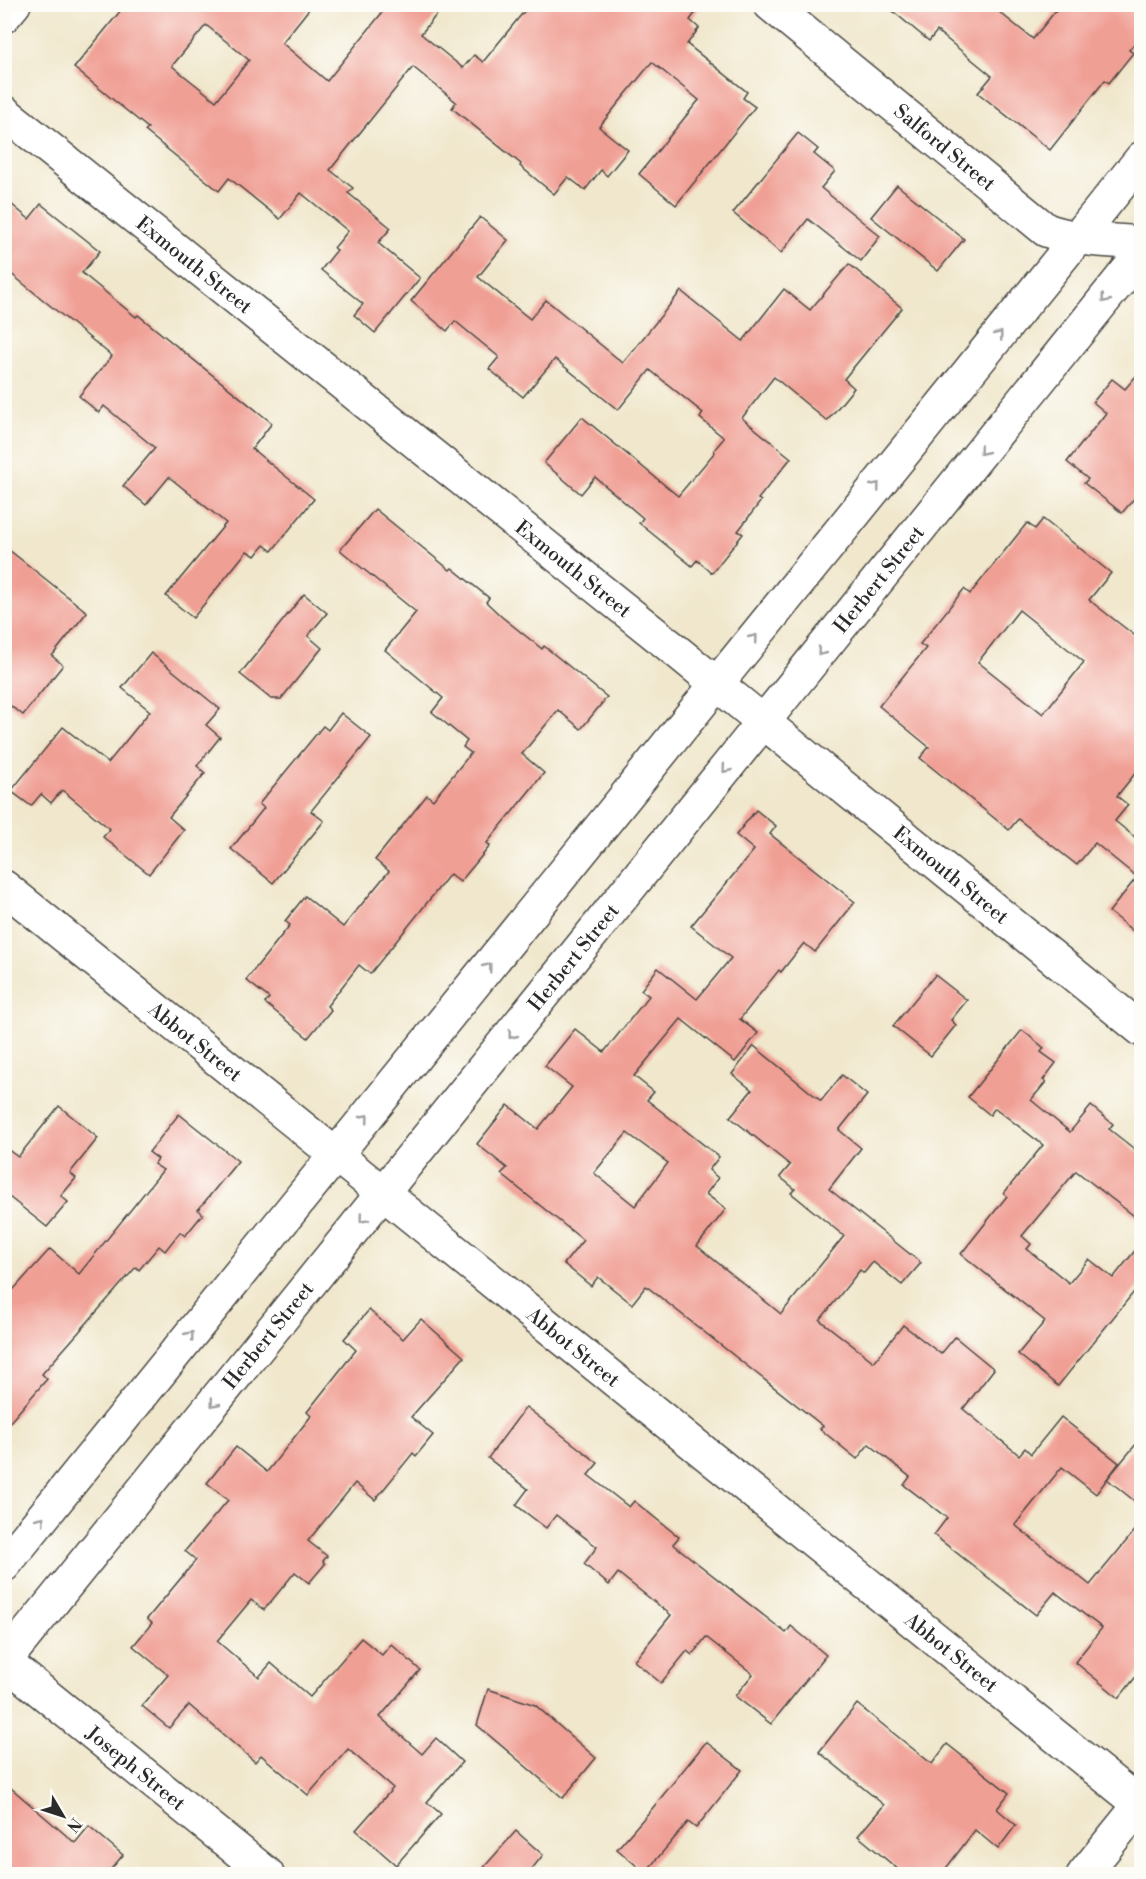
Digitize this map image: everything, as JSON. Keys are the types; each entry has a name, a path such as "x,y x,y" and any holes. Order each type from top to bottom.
{"street":[{"path":"4,16 14,4"},
{"name":"Salford Street","path":"770,4 1046,230 1077,238 1142,243"},
{"name":"Exmouth Street","path":"4,112 717,684 1142,1030"},
{"path":"4,1566 1142,158"},
{"name":"Herbert Street","path":"5,1662 1142,253"},
{"name":"Abbot Street","path":"4,887 1141,1804"},
{"name":"Joseph Street","path":"5,1662 267,1875"},
{"path":"1084,1875 1141,1804"}],"building":[{"path":"126,4 313,4 282,43 327,81 389,4 445,4 421,34 463,68 474,55 483,62 530,4 702,4 690,20 699,28 687,44 747,92 743,98 755,107 676,205 639,174 699,100 652,62 599,127 628,150 607,176 601,170 585,190 568,177 554,194 452,108 456,102 413,67 330,170 353,188 348,193 391,228 378,243 420,278 375,333 354,315 363,304 321,270 337,250 334,248 348,231 301,193 280,219 229,178 219,191 145,131 148,128 74,68","holes":["206,25 249,60 216,101 172,66"]},
{"path":"884,4 989,4 1033,39 1061,4 1142,4 1142,35 1129,50 1133,53 1109,83 1105,80 1050,150 978,93 992,76 937,31 929,41"},
{"path":"798,133 818,149 814,154 835,171 821,188 880,236 861,261 808,219 781,253 733,213"},
{"path":"897,185 964,239 938,271 871,217"},
{"path":"4,198 29,219 41,204 100,251 82,273 272,423 252,449 314,499 272,551 264,545 255,556 247,551 193,618 166,596 226,523 169,477 146,505 123,486 155,448 104,406 99,413 79,396 112,356 4,268"},
{"path":"480,217 508,240 478,277 530,319 546,300 623,363 681,291 743,341 784,289 810,310 849,264 902,308 844,379 854,388 827,421 774,377 742,418 791,458 758,499 761,501 738,531 743,534 712,573 697,560 692,566 639,523 643,518 595,477 581,494 544,463 582,417 678,496 724,438 700,418 703,413 650,370 618,410 555,359 523,397 489,369 499,357 455,321 447,331 411,301"},
{"path":"1142,369 1142,489 1122,513 1084,483 1088,479 1067,462 1106,413 1093,402 1112,379 1125,389"},
{"path":"375,509 450,570 452,568 489,598 486,602 502,617 542,649 544,646 607,697 581,729 558,710 522,754 544,773 487,843 490,846 460,882 450,874 370,974 359,965 327,1006 331,1010 308,1038 265,1003 269,998 246,980 290,925 285,921 305,896 343,927 389,871 375,860 427,795 433,800 471,753 463,747 467,741 432,712 443,698 385,650 416,612 340,550"},
{"path":"1043,519 1111,573 1089,600 1142,641 1142,765 1117,796 1128,805 1115,821 1142,843 1142,938 1109,912 1137,877 1095,843 1077,865 1018,819 1009,830 920,758 929,747 879,706 926,648 920,644 964,589 970,594 1027,523 1035,529","holes":["1019,610 1084,662 1043,714 978,662"]},
{"path":"4,546 87,612 52,656 63,665 23,715 4,701"},
{"path":"304,594 327,613 308,636 322,648 281,699 271,699 240,674"},
{"path":"151,653 220,709 206,725 220,737 197,766 205,773 169,817 184,830 149,874 103,837 110,829 62,790 51,803 41,794 31,806 11,791 63,727 108,763 150,711 122,688"},
{"path":"341,713 371,737 311,811 324,821 273,883 231,849 264,808 259,804 323,726 328,730"},
{"path":"756,810 776,826 770,834 855,902 815,952 804,943 740,1019 758,1033 735,1062 681,1019 634,1076 654,1092 647,1100 719,1157 709,1170 718,1178 706,1194 726,1209 697,1246 781,1314 844,1236 791,1193 795,1189 780,1177 790,1165 730,1117 752,1090 732,1074 754,1046 821,1101 842,1075 867,1095 839,1130 861,1148 829,1189 921,1263 902,1285 873,1262 864,1273 860,1270 820,1320 874,1362 903,1325 941,1354 955,1337 994,1369 963,1409 1019,1455 1025,1448 1031,1454 1061,1417 1119,1463 1096,1494 1062,1467 1015,1525 1090,1585 1142,1522 1142,1669 1119,1698 1075,1662 1102,1628 1055,1592 1036,1615 934,1535 947,1518 904,1485 910,1477 869,1444 857,1459 820,1429 823,1426 646,1286 632,1304 598,1277 591,1286 564,1264 583,1240 501,1174 507,1168 477,1144 508,1105 538,1129 572,1087 545,1066 575,1029 604,1052 649,996 641,990 658,968 697,999 731,958 691,926 754,850 736,835","holes":["627,1133 668,1163 635,1206 594,1173"]},
{"path":"935,975 967,1000 951,1020 956,1025 931,1056 893,1026"},
{"path":"1022,1030 1044,1048 1041,1052 1056,1063 1043,1080 1046,1082 1031,1100 1070,1132 1091,1106 1113,1124 1109,1129 1142,1155 1142,1222 1076,1171 1022,1236 1031,1244 1027,1249 1069,1283 1089,1259 1113,1278 1142,1242 1142,1282 1058,1386 1018,1354 1045,1321 961,1254 1007,1196 1004,1193 1043,1145 995,1108 990,1115 968,1097"},
{"path":"59,1106 98,1138 70,1173 76,1178 61,1196 68,1202 47,1227 4,1193 4,1147 18,1157"},
{"path":"179,1114 238,1161 198,1210 203,1214 185,1236 180,1232 165,1251 159,1246 139,1270 136,1267 42,1374 47,1379 4,1429 4,1300 50,1249 79,1274 163,1170 154,1164 158,1159 149,1152"},
{"path":"369,1310 403,1339 421,1319 464,1357 411,1417 433,1435 416,1456 413,1453 375,1500 355,1483 308,1541 327,1556 323,1561 325,1564 309,1583 295,1572 264,1610 251,1600 217,1641 259,1677 271,1663 310,1697 361,1638 382,1655 391,1644 420,1670 380,1717 422,1754 436,1738 462,1762 427,1802 441,1814 396,1865 356,1830 393,1788 348,1749 308,1795 261,1755 255,1762 189,1705 169,1728 142,1706 168,1675 133,1646 152,1623 147,1619 196,1560 185,1551 228,1500 207,1483 236,1447 267,1472 311,1416 307,1412 356,1350 344,1339"},
{"path":"526,1407 598,1463 588,1475 629,1507 634,1501 679,1537 673,1544 786,1633 791,1626 826,1655 771,1724 735,1696 753,1674 706,1637 692,1655 687,1651 661,1683 634,1661 671,1615 618,1573 609,1585 584,1564 597,1547 556,1515 546,1528 516,1505 528,1489 488,1458"},
{"path":"1142,1437 1142,1507 1107,1479"},
{"path":"488,1689 535,1705 596,1758 563,1798 477,1725"},
{"path":"857,1704 932,1764 947,1744 1009,1793 997,1809 1016,1825 998,1849 975,1830 941,1875 905,1875 858,1836 884,1805 819,1752"},
{"path":"706,1742 742,1770 696,1828 688,1822 645,1873 617,1849"},
{"path":"4,1782 75,1843 89,1826 123,1855 106,1875 4,1875"},
{"path":"516,1831 543,1855 527,1875 477,1875"}]}
